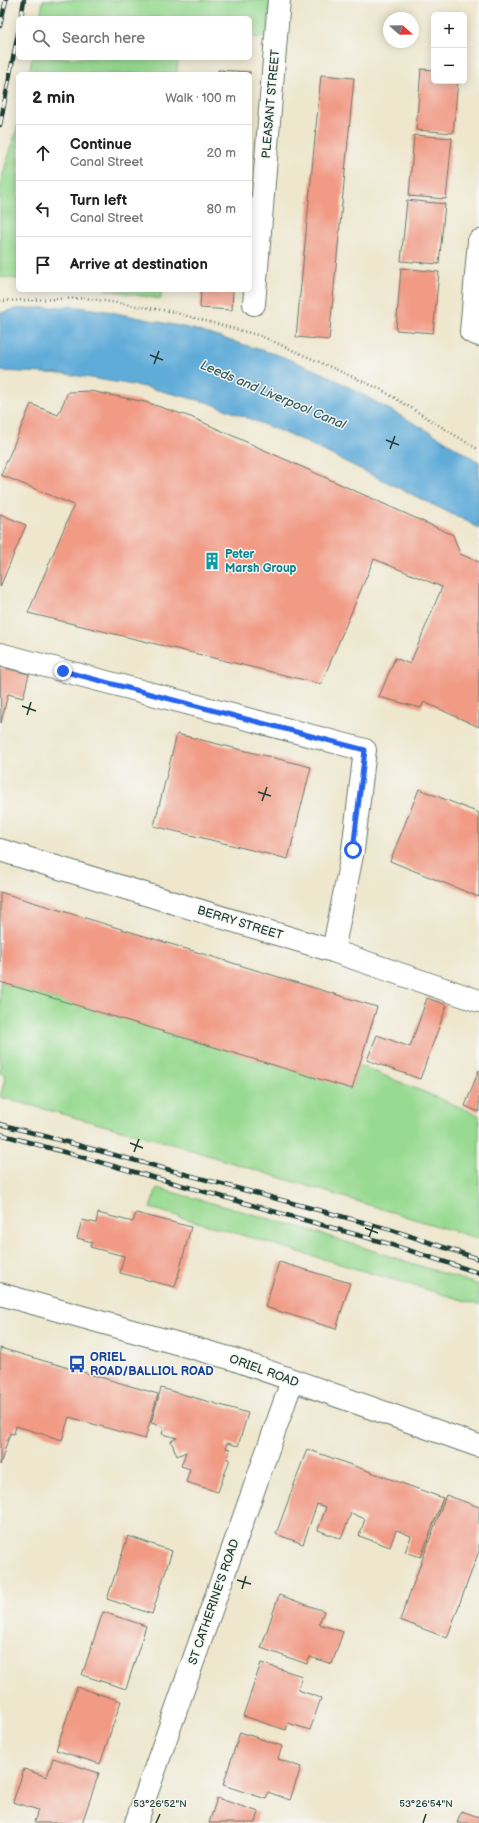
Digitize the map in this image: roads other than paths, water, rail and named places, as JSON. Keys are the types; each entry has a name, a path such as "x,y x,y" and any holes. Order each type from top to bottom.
{"street":[{"name":"PLEASANT STREET","path":"254,304 279,0"},
{"path":"475,334 479,241"},
{"path":"0,654 365,750 353,850 333,951"},
{"name":"BERRY STREET","path":"0,850 333,951 479,1001"},
{"name":"ORIEL ROAD","path":"0,1294 233,1358 292,1381 479,1446"},
{"name":"ST CATHERINE'S ROAD","path":"136,1823 292,1381"}],"water":[{"name":"Leeds and Liverpool Canal","path":"73,306 112,312 193,329 281,356 329,376 439,437 479,462 479,529 472,524 297,438 210,403 145,387 66,374 0,371 0,313 16,309"}],"railway":[{"path":"0,26 6,0"},
{"path":"21,16 24,0"},
{"path":"0,125 16,43"},
{"path":"0,1124 392,1230 479,1259"},
{"path":"0,1134 386,1243 479,1273"}],"place":[{"name":"Peter Marsh Group","path":"212,561"},
{"name":"ORIEL ROAD/BALLIOL ROAD","path":"77,1364"}]}
